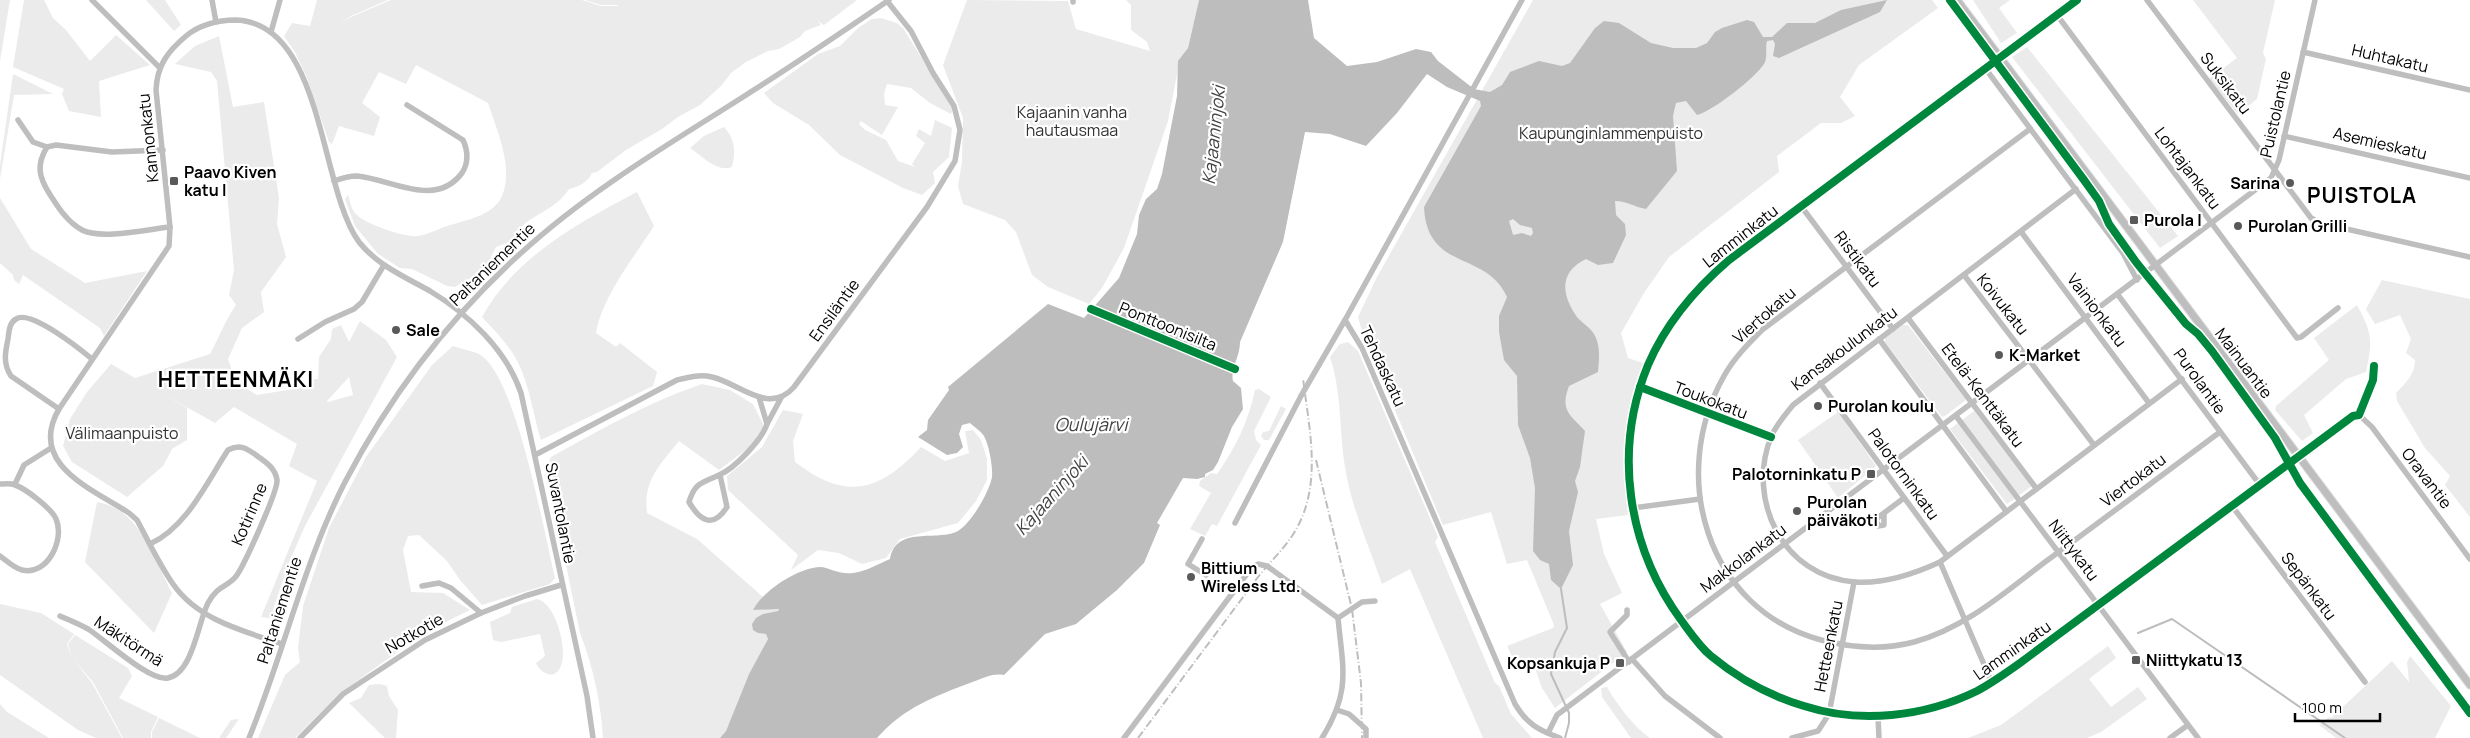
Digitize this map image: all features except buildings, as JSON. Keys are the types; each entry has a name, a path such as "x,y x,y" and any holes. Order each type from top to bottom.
{"main road":[{"name":"Mainuantie","path":"1957,0 2154,266 2470,685"}],"street":[{"path":"92,0 159,67 188,34 198,28 216,22 238,20 251,23 270,32 290,52 305,85 315,112 346,219 352,231 367,251 384,265 435,295 460,313"},
{"path":"212,0 216,22"},
{"path":"270,32 280,0"},
{"name":"Tehdaskatu","path":"1522,0 1346,320 1362,348 1515,704 1524,718 1548,733"},
{"name":"Lamminkatu","path":"2077,0 1801,206 1707,279 1689,298 1664,333 1646,372 1632,421 1629,459 1636,530 1657,584 1682,622 1710,655 1760,690 1788,702 1829,714 1878,716 1934,707 1976,691 1992,682 2299,458 2353,416 2360,415"},
{"name":"Suksikatu","path":"2147,0 2311,218 2320,223 2470,257"},
{"name":"Puistolantie","path":"2154,266 2266,182 2275,171 2315,0"},
{"name":"Paltaniementie","path":"249,738 316,543 346,480 385,414 427,354 460,313 522,252 581,204 888,1"},
{"name":"Ensiläntie","path":"720,475 754,447 781,398 794,388 927,206 955,161 960,130 954,106 933,73 911,31 888,1"},
{"name":"Lohtajankatu","path":"2057,15 2297,338 2301,337 2338,308"},
{"name":"Huhtakatu","path":"2303,52 2470,90"},
{"name":"Kannonkatu","path":"51,448 49,437 51,426 59,409 169,246 170,227 156,90 159,67"},
{"path":"1985,68 2123,254 2137,280"},
{"path":"334,181 358,176 409,190 430,191 455,181 464,170 467,148 462,140 408,105"},
{"path":"18,120 32,142 47,147 56,145 112,152 163,150"},
{"name":"Viertokatu","path":"2030,128 1762,330 1740,353 1725,374 1712,402 1704,428 1699,466 1700,499 1715,550 1733,583 1756,607 1784,627 1811,637 1862,647 1892,646 1914,642 1965,621 2220,432"},
{"name":"Asemieskatu","path":"2284,136 2470,178"},
{"path":"47,147 42,156 40,178 60,210 70,222 84,231 101,234 170,227"},
{"name":"Kansakoulunkatu","path":"2076,189 2022,232 1800,398 1785,414 1771,438 1762,478 1766,508 1773,528 1799,560 1814,569 1854,582 1904,576 1940,562 2182,379"},
{"name":"Ristikatu","path":"1801,206 1893,328"},
{"name":"Vainionkatu","path":"2022,232 2149,403"},
{"path":"298,339 325,322 354,309 362,302 384,265"},
{"name":"Makkolankatu","path":"1548,733 1557,715 1784,543 2118,295 2154,266"},
{"name":"Koivukatu","path":"1964,275 2094,445"},
{"name":"Purolantie","path":"2118,295 2260,485"},
{"name":"Suvantolantie","path":"460,313 497,348 512,370 521,393 561,585 587,696 592,738"},
{"path":"59,409 11,376 6,369 4,359 11,325 16,319 23,316 34,319 92,359"},
{"name":"Etelä-Kenttäkatu","path":"1908,318 2036,488"},
{"path":"1235,523 1300,396 1346,320"},
{"path":"1879,339 2006,511"},
{"path":"2360,415 2373,380 2374,366"},
{"path":"535,455 685,378 698,375 713,377 759,398 781,398"},
{"name":"Palotorninkatu","path":"1820,383 1947,556"},
{"path":"759,398 767,424"},
{"name":"Oravantie","path":"2360,415 2372,427 2470,559"},
{"name":"Niittykatu","path":"1956,416 2198,738"},
{"name":"Kotirinne","path":"150,544 164,537 180,523 228,450 234,446 245,447 273,468 277,482 269,508 237,575 216,590 204,613"},
{"path":"15,484 24,465 51,448 53,456 71,476 130,513 137,520 174,586 204,613 231,627 282,644"},
{"path":"720,475 727,507 722,515 713,520 706,521 696,515 689,502 692,490 702,481 720,475"},
{"path":"0,484 15,484 46,506 57,520 57,538 52,554 44,566 30,570 21,570 0,556"},
{"path":"1884,513 1904,498"},
{"path":"1633,508 1700,499"},
{"name":"Sepänkatu","path":"2232,506 2365,682"},
{"path":"1202,539 1188,564 1206,575"},
{"path":"1940,562 1992,682"},
{"path":"1124,738 1248,571 1258,564 1267,566 1338,618 1344,677 1341,701 1322,738"},
{"name":"Hetteenkatu","path":"1829,714 1854,582"},
{"path":"422,586 439,583 451,588 481,613"},
{"name":"Notkotie","path":"300,738 344,694 398,656 425,640 481,613 561,585"},
{"path":"1338,618 1362,602 1375,601"},
{"path":"1627,610 1627,615 1610,632 1630,661 1666,696 1720,738"},
{"name":"Mäkitörmä","path":"60,616 88,630 114,650 149,672 164,678 170,678 178,672 191,653 204,613"},
{"path":"1337,710 1349,714 1366,729 1366,738"},
{"path":"1792,738 1818,731 1829,714"},
{"path":"1878,716 1879,738"},
{"path":"2170,738 2188,725"},
{"path":"1548,733 1560,738"}],"green space":[{"path":"0,0 10,0 0,61"},
{"path":"24,0 44,0 53,18 66,30 90,61 116,35 150,65 99,81 101,117 69,111 62,94 64,89 13,67"},
{"path":"146,0 165,0 181,25 174,31"},
{"path":"317,0 388,0 351,16 340,24 351,17 391,0 582,0 601,6 617,6 601,5 585,0 857,0 824,25 818,21 821,25 805,31 800,37 779,49 768,51 746,62 731,73 721,86 700,105 626,150 597,172 592,173 582,184 569,189 553,206 522,226 515,240 496,247 487,265 476,275 455,287 447,286 412,269 400,268 378,254 355,226 345,199 348,195 354,211 366,221 394,232 412,236 427,234 475,218 494,207 502,196 506,173 500,137 488,103 416,65 406,84 379,72 362,103 380,117 374,136 339,126 332,144 329,142 307,78 295,52 284,36 292,23 310,26"},
{"name":"Kajaanin vanha hautausmaa","path":"967,0 1068,1 1076,29 1150,51 1147,42 1131,30 1131,5 1126,0 1199,0 1188,48 1180,59 1168,121 1124,248 1102,288 1089,304 1048,287 1032,275 1016,232 1005,220 963,204 958,186 962,162 963,118 943,65"},
{"name":"Kaupunginlammenpuisto","path":"1533,0 1932,0 1938,8 1859,65 1840,97 1855,116 1841,123 1821,123 1777,156 1779,172 1669,257 1644,293 1621,333 1628,358 1646,364 1627,420 1624,475 1628,515 1596,519 1604,554 1622,593 1600,604 1627,652 1555,708 1542,688 1535,668 1528,670 1518,669 1507,646 1553,628 1554,625 1527,560 1507,564 1491,512 1443,525 1362,331 1358,317 1377,277"},
{"path":"1973,0 2010,0 1999,8 2017,33 2001,43"},
{"path":"2193,0 2275,0 2263,53 2266,59 2257,99 2238,114 2209,79 2237,58"},
{"path":"881,18 897,23 903,28 953,109 951,114 930,103 911,88 887,84 884,94 885,105 898,107 882,135 861,121 859,124 865,130 886,140 898,161 915,167 912,164 925,143 916,136 919,129 931,136 935,120 952,128 949,157 933,172 935,183 922,195 903,188 840,155 809,125 773,103 764,93 818,54 840,46 858,28 872,19"},
{"name":"Välimaanpuisto","path":"219,36 233,107 264,102 279,198 277,224 286,257 261,292 264,312 242,328 228,359 236,382 257,395 312,386 311,379 318,379 319,357 331,339 332,329 341,325 349,342 360,321 386,340 397,357 305,526 290,560 270,618 261,617 317,481 289,466 297,444 234,407 215,423 163,394 187,408 187,440 172,449 163,466 127,497 72,462 63,446 70,419 87,392 111,364 135,378 210,354 236,305 229,295 234,270 217,81 211,72 175,64 195,46","holes":["349,377 353,395 328,402 327,401"]},
{"path":"2027,47 2178,236 2160,248 2012,57"},
{"path":"13,74 53,94 14,95 0,179 0,165"},
{"path":"724,127 732,141 734,156 732,167 721,168 710,163 690,148 704,136"},
{"path":"637,192 654,226 612,291 599,319 596,333 616,347 620,343 657,372 653,386 541,440 520,366 508,346 482,317 496,296 530,259 571,229"},
{"path":"0,198 31,249 85,283 147,271 104,336 100,328 23,275 19,284 14,280 13,275 0,263"},
{"path":"2382,280 2470,299 2470,517 2445,485 2450,476 2425,448 2397,401 2396,393 2412,374 2415,360 2406,353 2411,339 2400,315 2375,324 2366,309"},
{"path":"2357,305 2366,323 2370,337 2370,352 2366,372 2346,379 2304,415 2313,433 2302,441 2275,410 2276,406 2329,360 2314,338"},
{"path":"1903,325 1908,325 1966,400 1945,416 1942,417 1885,342 1885,337"},
{"path":"1348,342 1358,351 1438,537 1435,542 1495,683 1499,686 1511,714 1532,738 1483,738 1410,569 1382,584 1356,512 1343,453 1337,384 1330,357 1340,344"},
{"path":"453,346 482,356 495,371 507,395 528,460 555,578 550,584 482,605 460,580 447,561 419,535 408,536 403,550 411,592 443,593 470,610 425,632 339,694 295,738 258,738 285,675 300,662 298,648 303,606 329,528 366,457 432,365"},
{"path":"702,384 730,390 753,404 764,426 751,446 719,470 679,441 659,466 650,482 646,501 647,513 697,539 763,597 754,610 779,608 778,611 763,614 758,633 766,634 768,639 749,674 726,731 720,738 603,738 596,685 580,633 546,468 551,457 606,427 663,399"},
{"path":"1259,389 1271,397 1254,431 1256,440 1261,445 1217,526 1212,524 1205,536 1190,529 1211,493 1199,486 1200,481 1211,473 1217,474 1224,464 1245,423 1255,390"},
{"path":"1281,406 1286,409 1269,440 1264,440 1261,436 1263,432 1269,431"},
{"path":"783,410 803,414 793,441 795,462 829,482 856,487 868,485 891,474 921,447 945,461 969,453 965,431 973,430 981,440 987,459 987,480 976,501 958,523 900,539 886,558 862,564 839,553 818,550 791,570 798,555 728,490 727,476 762,447"},
{"path":"1974,411 2032,486 2007,504 1950,429"},
{"path":"1838,412 1876,466 1838,498 1798,440"},
{"path":"97,502 112,506 135,525 152,551 172,593 154,633 85,562"},
{"path":"537,599 544,602 550,609 562,640 563,651 560,668 557,672 550,675 540,669 536,663 545,656 540,634 501,642 493,640 490,622 510,613 512,607"},
{"path":"0,604 41,613 74,634 67,644 72,659 68,644 75,635 128,668 132,676 119,698 158,717 151,732 151,738 123,738 93,682 73,659 92,683 122,738 96,738 78,730 0,675"},
{"path":"2108,646 2116,658 2089,679 2111,707 2138,687 2147,699 2101,732 2087,738 1968,738 2001,725"},
{"path":"2410,656 2451,706 2435,738 2336,738 2319,725 2329,717 2331,718 2392,661 2409,682 2407,662"},
{"path":"380,684 387,686 389,696 398,710 396,738 385,738 349,703 361,698 369,685"},
{"path":"1607,687 1626,715 1650,738 1631,738 1602,697 1601,688"},
{"path":"0,704 7,712 49,738 0,738"},
{"path":"159,718 200,738 152,738 152,732"},
{"path":"239,719 226,738 219,738 231,720"}],"water":[{"name":"Oulujärvi","path":"1199,0 1308,0 1314,38 1347,66 1377,62 1416,49 1431,52 1438,61 1474,89 1490,92 1502,85 1510,72 1539,61 1562,66 1570,63 1595,28 1604,21 1619,23 1651,43 1673,48 1696,48 1707,43 1715,32 1722,28 1747,20 1754,22 1763,37 1772,37 1787,23 1815,23 1841,10 1887,0 1880,12 1779,58 1773,56 1775,44 1773,40 1767,41 1765,62 1759,70 1733,93 1704,112 1697,115 1686,101 1676,103 1673,116 1677,171 1646,209 1615,201 1616,215 1625,224 1626,235 1613,263 1598,265 1586,259 1577,264 1567,277 1565,284 1568,300 1577,317 1594,334 1598,343 1599,357 1598,372 1569,386 1566,394 1565,401 1568,411 1585,431 1580,467 1575,481 1578,492 1569,531 1573,565 1561,589 1551,580 1549,564 1540,560 1533,551 1535,488 1530,458 1518,425 1517,376 1504,360 1499,332 1499,316 1507,297 1498,282 1486,272 1446,252 1435,242 1428,228 1424,207 1481,106 1480,101 1447,87 1427,74 1397,113 1366,146 1330,134 1305,132 1283,242 1240,342 1232,376 1233,381 1241,388 1243,409 1232,427 1213,470 1205,474 1205,477 1197,479 1183,478 1157,523 1160,525 1144,563 1117,590 1076,624 1045,634 1004,675 987,677 932,698 898,718 877,738 720,738 726,731 749,674 768,639 766,634 753,630 752,624 756,618 763,614 778,611 779,609 753,610 764,595 791,576 811,568 823,567 848,573 867,569 890,559 894,548 900,542 918,536 949,534 958,531 974,515 992,477 989,450 983,434 970,423 962,425 959,434 963,447 957,453 947,455 918,437 927,430 928,420 949,390 948,387 1048,304 1084,318 1119,278 1137,234 1139,215 1146,199 1157,189 1162,174 1177,96 1178,61 1188,48","holes":["1513,219 1520,225 1532,228 1533,233 1531,236 1522,233 1513,235 1509,221"]}],"waterway":[{"path":"1561,589 1567,628 1555,652 1551,674 1569,713 1569,723 1565,738"},
{"path":"2138,633 2172,619 2345,738"}],"railway":[{"path":"1138,738 1258,577 1292,536 1302,518 1308,498 1312,458 1303,378"},
{"path":"1316,460 1352,609 1361,683 1362,738"}],"cycle path":[{"path":"1950,0 2099,201 2109,224 2136,262 2186,324 2198,334 2212,351 2275,438 2300,483 2470,713"},
{"path":"2077,0 1729,260 1693,295 1663,335 1648,365 1637,397 1631,430 1629,464 1631,497 1648,561 1663,591 1681,620 1699,643 1722,664 1755,686 1791,702 1825,712 1869,716 1892,715 1914,712 1957,700 1983,688 2015,667 2353,416 2359,415 2373,380 2374,366"},
{"name":"Ponttoonisilta","path":"1091,309 1235,369"},
{"name":"Toukokatu","path":"1640,387 1771,437"}],"place":[{"name":"Paavo Kiven katu I","path":"174,181"},
{"name":"Sarina","path":"2290,183"},
{"name":"Purola I","path":"2134,220"},
{"name":"Purolan Grilli","path":"2238,226"},
{"name":"Sale","path":"396,330"},
{"name":"K-Market","path":"1999,355"},
{"name":"Purolan koulu","path":"1818,406"},
{"name":"Palotorninkatu P","path":"1871,474"},
{"name":"Purolan päiväkoti","path":"1797,511"},
{"name":"Bittium Wireless Ltd.","path":"1191,577"},
{"name":"Niittykatu 13","path":"2136,660"},
{"name":"Kopsankuja P","path":"1620,663"}],"district":[{"name":"PUISTOLA","path":"2362,195"},
{"name":"HETTEENMÄKI","path":"236,379"}],"water label":[{"name":"Kajaaninjoki","path":"1213,135"},
{"name":"Kajaaninjoki","path":"1051,495"}]}
